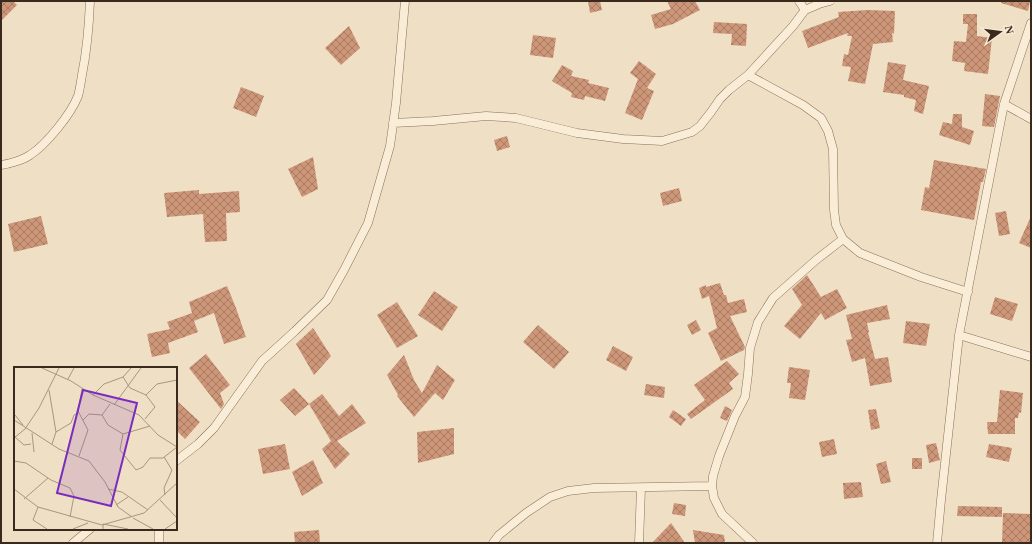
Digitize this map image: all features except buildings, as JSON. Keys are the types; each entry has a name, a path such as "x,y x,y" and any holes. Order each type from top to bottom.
{"street":[{"path":"1,165 30,156 49,139 71,111 78,95 83,67 90,1"},
{"path":"177,460 198,444 214,428 262,361 326,300 344,270 368,223 390,146 394,123 405,1"},
{"path":"799,1 805,10"},
{"path":"394,123 486,116 516,118 577,133 623,140 662,141 692,132 700,126 720,99 748,75 793,26 805,10 830,1"},
{"path":"937,543 959,335 1004,104 1031,23"},
{"path":"748,75 803,105 821,118 828,130 833,149 834,210 836,225 842,239 860,253 921,278 968,292"},
{"path":"1004,104 1031,119"},
{"path":"753,543 722,514 714,498 712,486 719,456 735,416 745,397 750,348 758,322 773,298 842,239"},
{"path":"959,335 1031,357"},
{"path":"493,543 504,530 526,512 550,498 568,491 588,489 712,486"},
{"path":"639,543 641,488"},
{"path":"73,543 89,530"},
{"path":"159,530 159,543"}]}
